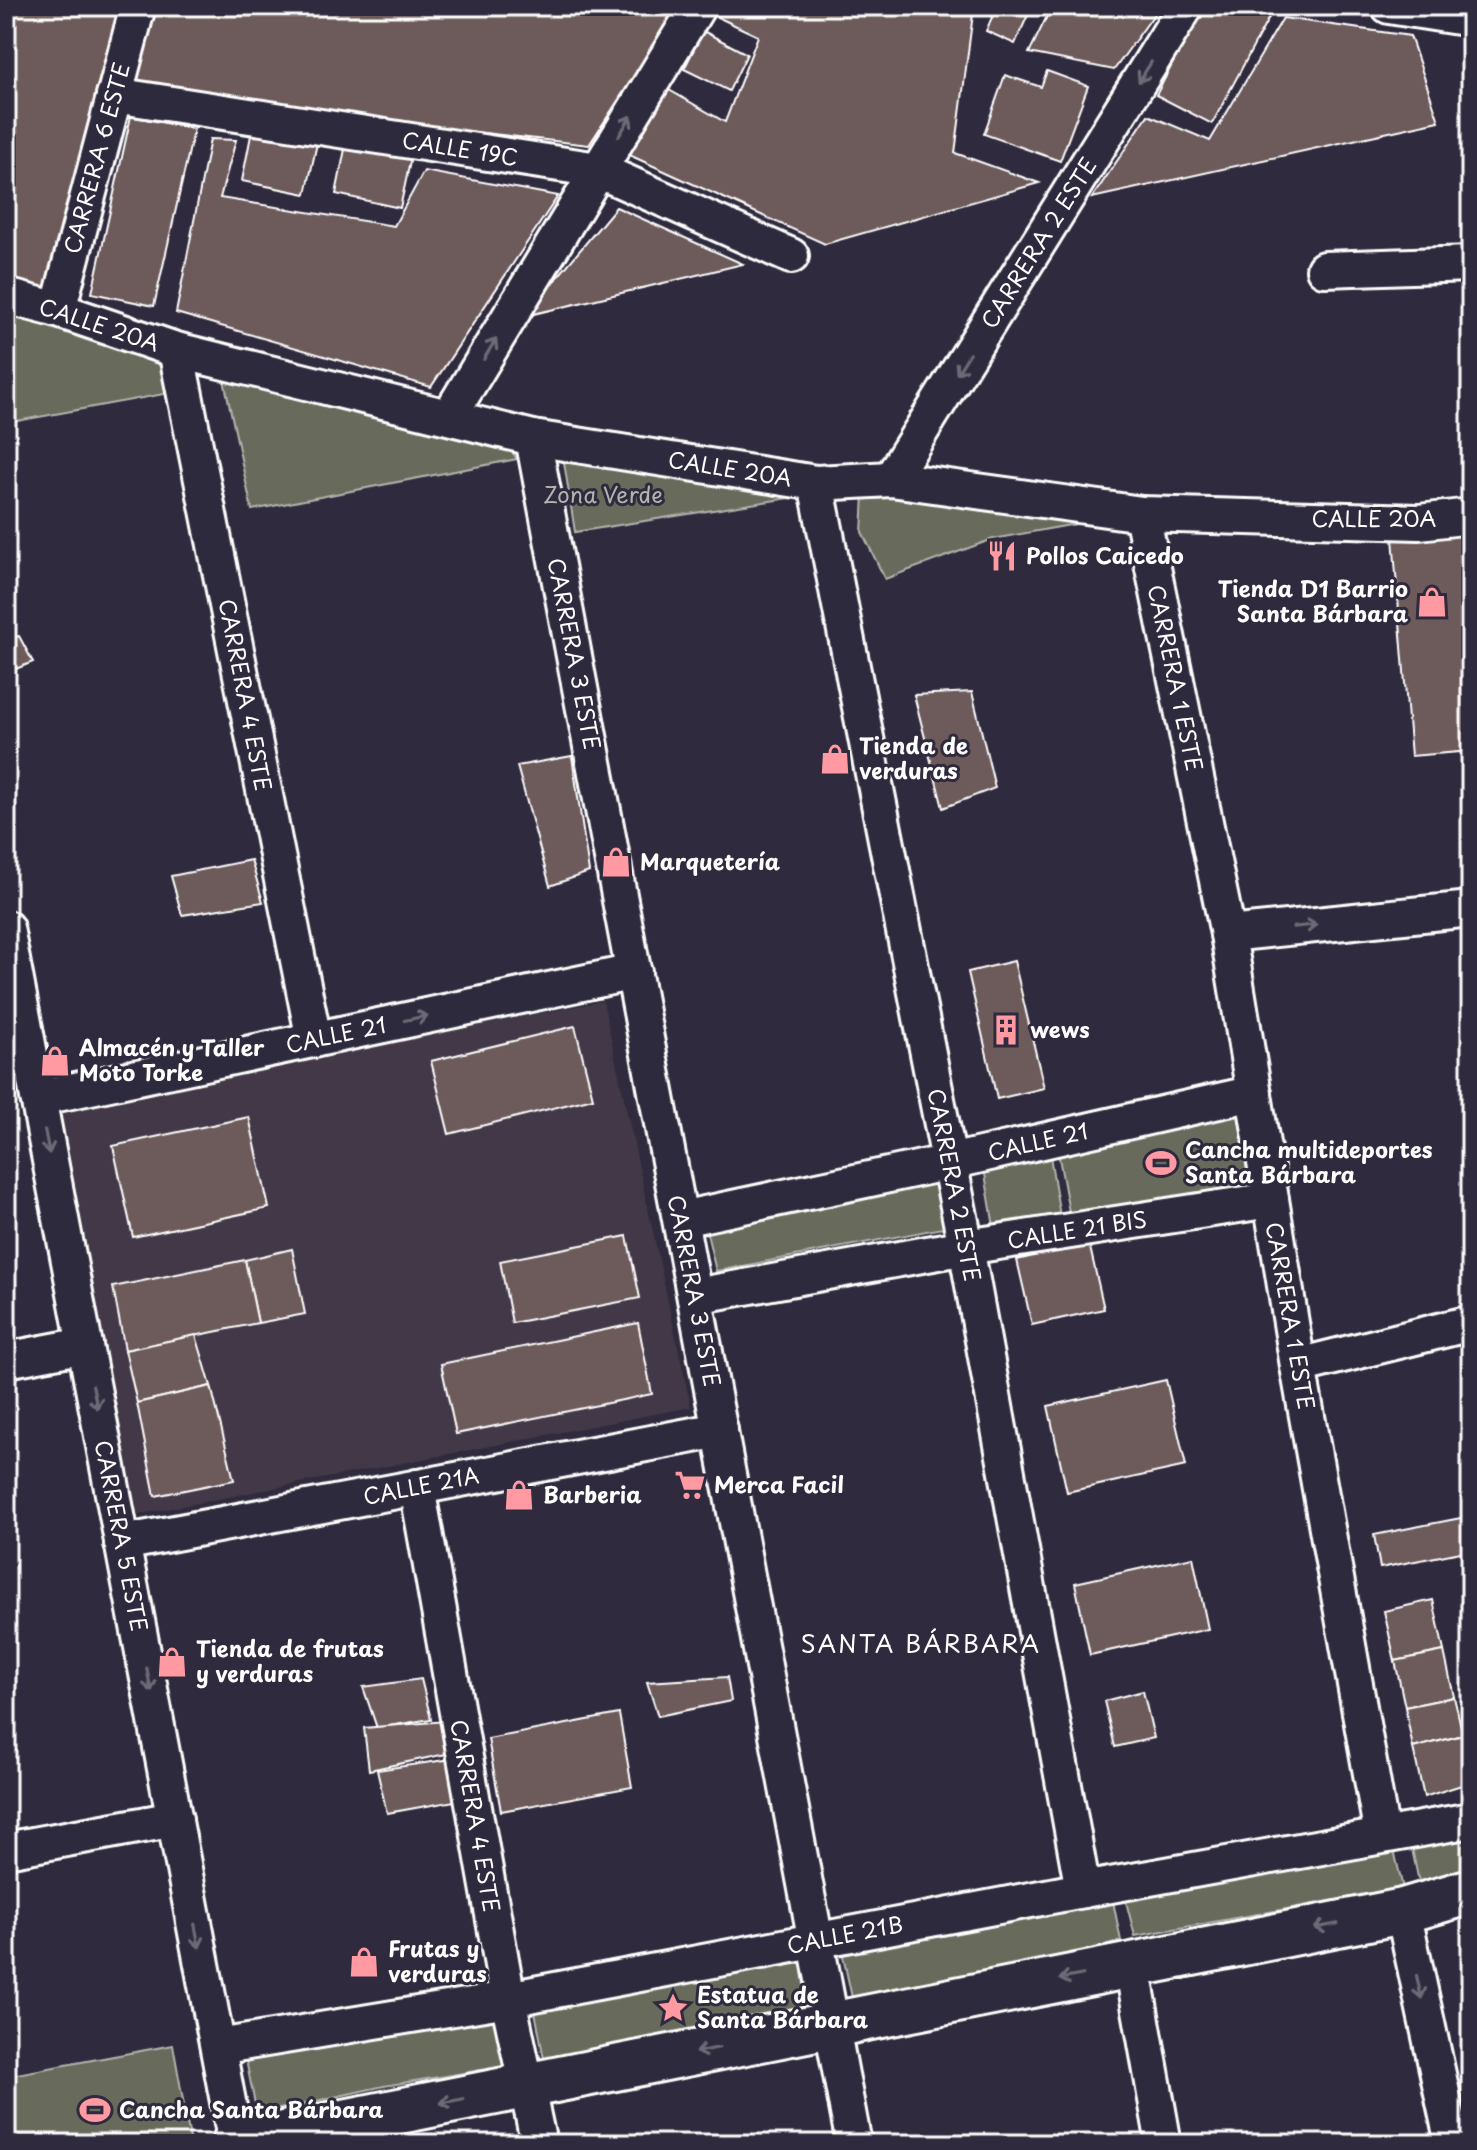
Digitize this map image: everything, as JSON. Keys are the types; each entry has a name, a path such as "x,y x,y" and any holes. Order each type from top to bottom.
{"street":[{"name":"CARRERA 6 ESTE","path":"58,310 138,6"},
{"path":"450,415 698,6"},
{"name":"CARRERA 2 ESTE","path":"891,479 1186,6"},
{"path":"1389,6 1471,19"},
{"name":"CALLE 19C","path":"114,95 598,170 791,256"},
{"path":"1324,269 1471,264"},
{"name":"CALLE 20A","path":"6,296 176,350 450,415 533,438 816,483 891,479 1142,514 1419,522 1471,516"},
{"name":"CARRERA 4 ESTE","path":"176,350 314,1040"},
{"name":"CARRERA 3 ESTE","path":"533,438 854,2144"},
{"name":"CARRERA 2 ESTE","path":"816,483 950,1162 1083,1890"},
{"name":"CARRERA 1 ESTE","path":"1142,514 1228,934 1298,1366 1382,1835"},
{"path":"1228,934 1471,909"},
{"name":"CARRERA 5 ESTE","path":"6,928 235,2144"},
{"name":"CALLE 21","path":"38,1098 634,972"},
{"name":"CALLE 21","path":"681,1219 1254,1093"},
{"name":"CALLE 21 BIS","path":"695,1296 966,1247 1271,1200"},
{"path":"1298,1366 1471,1323"},
{"path":"6,1360 85,1345"},
{"name":"CALLE 21A","path":"122,1543 720,1430"},
{"name":"CARRERA 4 ESTE","path":"417,1487 508,1999 539,2144"},
{"path":"6,1850 175,1819"},
{"name":"CALLE 21B","path":"218,2047 508,1999 1471,1820"},
{"path":"235,2144 1403,1911 1471,1891"},
{"path":"1403,1911 1453,2144"},
{"path":"1132,1965 1164,2144"}],"shaded area":[{"path":"603,1001 691,1407 136,1515 54,1109"}],"green space":[{"path":"6,306 165,356 175,392 6,423"},
{"path":"224,380 509,447 517,459 252,510"},
{"name":"Zona Verde","path":"563,456 802,496 575,532"},
{"path":"907,489 1087,522 993,539 885,579 862,532 864,494"},
{"name":"Cancha multideportes Santa Bárbara","path":"1250,1103 1266,1185 1071,1223 1056,1141"},
{"path":"1049,1150 1060,1216 994,1227 983,1162"},
{"path":"944,1172 953,1226 716,1271 704,1221"},
{"path":"1471,1833 1471,1871 1420,1887 1411,1844"},
{"path":"1393,1846 1403,1888 1135,1936 1124,1894"},
{"path":"1111,1891 1121,1941 857,2021 840,1942"},
{"path":"799,1951 811,2031 545,2064 533,2001"},
{"path":"500,2010 512,2065 384,2086 257,2114 245,2055"},
{"name":"Cancha Santa Bárbara","path":"173,2045 191,2144 6,2144 6,2076"}],"building":[{"path":"6,6 121,6 44,292 6,275"},
{"path":"156,6 680,6 589,145 128,92"},
{"path":"717,6 974,6 955,153 1039,183 825,244 627,154 669,90 725,122 758,36 711,14"},
{"path":"997,6 1032,6 1015,44 986,31"},
{"path":"1052,6 1160,6 1114,70 1029,53"},
{"path":"1203,6 1274,8 1212,124 1156,95"},
{"path":"1283,18 1410,36 1439,121 1092,198 1148,115 1210,141"},
{"path":"703,31 747,54 729,91 684,69"},
{"path":"1047,71 1088,86 1060,161 984,134 1005,75 1041,87"},
{"path":"131,116 194,129 154,306 92,293"},
{"path":"252,130 317,143 306,194 242,181"},
{"path":"210,139 236,140 220,198 394,226 424,171 558,196 431,387 176,313"},
{"path":"346,144 411,157 400,208 336,194"},
{"path":"616,207 743,264 525,316"},
{"name":"Tienda D1 Barrio Santa Bárbara","path":"1460,532 1471,666 1471,751 1411,756 1393,538"},
{"path":"19,636 33,662 6,673 6,640"},
{"path":"972,692 995,788 943,808 914,695"},
{"path":"572,756 589,872 550,886 517,766"},
{"path":"251,860 263,902 182,915 171,876"},
{"name":"wews","path":"1014,961 1044,1088 997,1099 968,972"},
{"path":"575,1026 593,1098 449,1134 431,1061"},
{"path":"249,1117 269,1208 133,1237 113,1146"},
{"path":"627,1236 640,1298 512,1323 500,1261"},
{"path":"1089,1243 1104,1309 1032,1325 1017,1260"},
{"path":"292,1249 305,1314 258,1323 245,1260"},
{"path":"245,1260 258,1323 125,1350 113,1287"},
{"path":"638,1323 652,1394 456,1434 441,1364"},
{"path":"196,1335 211,1386 137,1403 125,1350"},
{"path":"1166,1380 1186,1466 1067,1492 1048,1406"},
{"path":"211,1386 234,1480 155,1496 137,1403"},
{"path":"1471,1516 1471,1550 1380,1568 1374,1535"},
{"path":"1193,1557 1208,1629 1090,1655 1075,1583"},
{"path":"1433,1600 1444,1651 1395,1661 1384,1611"},
{"path":"1444,1651 1454,1697 1405,1707 1395,1661"},
{"path":"727,1677 731,1701 658,1716 647,1682"},
{"path":"421,1679 431,1719 377,1728 363,1687"},
{"path":"1143,1691 1154,1738 1115,1747 1104,1701"},
{"path":"1454,1697 1463,1735 1413,1748 1405,1707"},
{"path":"619,1714 632,1787 501,1811 488,1739"},
{"path":"446,1721 451,1753 369,1770 364,1728"},
{"path":"1463,1735 1471,1759 1471,1782 1424,1797 1413,1748"},
{"path":"459,1758 466,1799 387,1813 377,1770"}],"place":[{"name":"Pollos Caicedo","path":"1002,556"},
{"name":"Tienda D1 Barrio Santa Bárbara","path":"1432,602"},
{"name":"Tienda de verduras","path":"835,759"},
{"name":"Marquetería","path":"616,862"},
{"name":"wews","path":"1006,1030"},
{"name":"Almacén y Taller Moto Torke","path":"55,1061"},
{"name":"Cancha multideportes Santa Bárbara","path":"1161,1163"},
{"name":"Merca Facil","path":"690,1485"},
{"name":"Barberia","path":"519,1495"},
{"name":"Tienda de frutas y verduras","path":"172,1662"},
{"name":"Frutas y verduras","path":"364,1962"},
{"name":"Estatua de Santa Bárbara","path":"673,2008"},
{"name":"Cancha Santa Bárbara","path":"95,2110"}],"district":[{"name":"SANTA BÁRBARA","path":"921,1645"}]}
